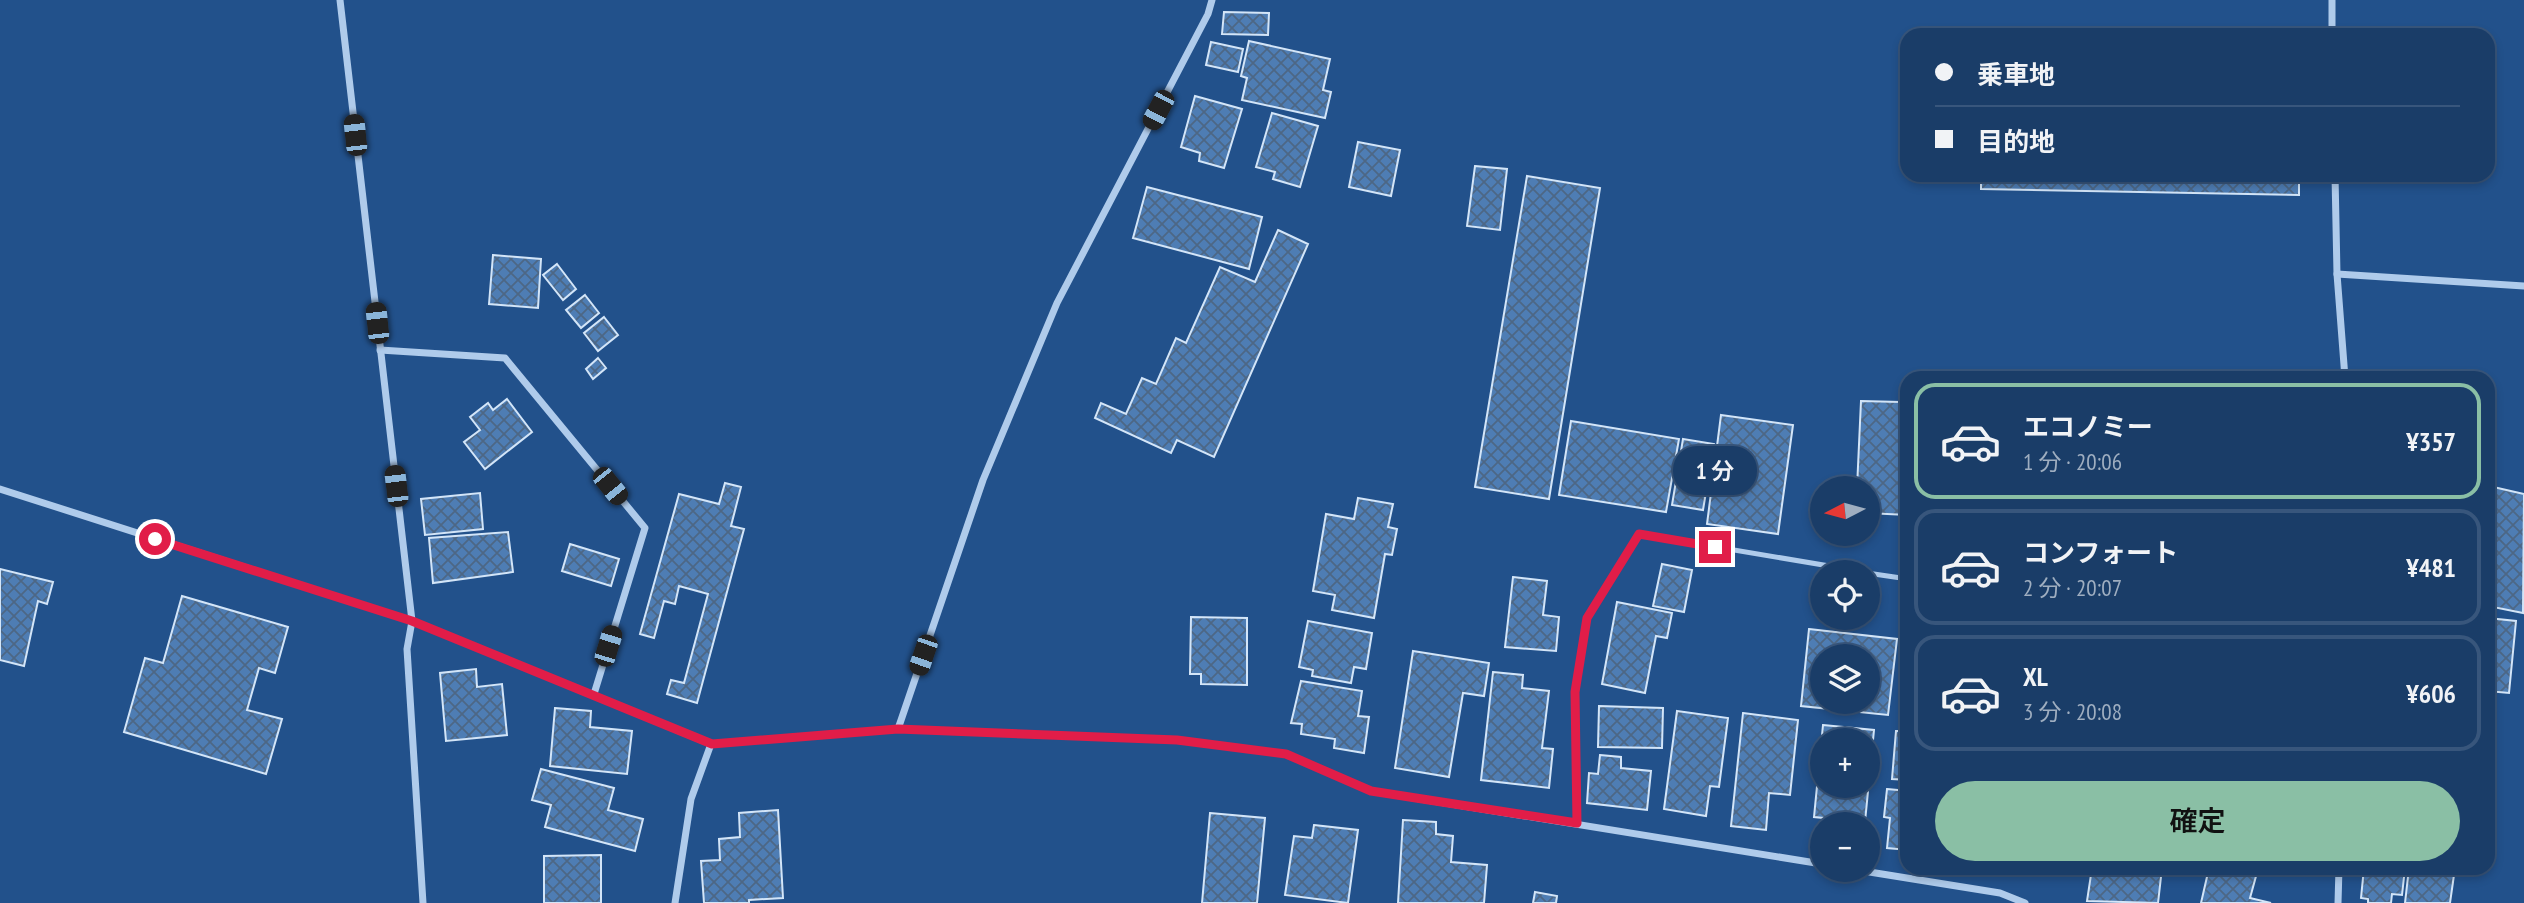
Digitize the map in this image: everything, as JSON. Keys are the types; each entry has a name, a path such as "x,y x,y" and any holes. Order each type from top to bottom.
{"street":[{"path":"340,0 412,621 407,649 423,903"},
{"path":"898,729 983,480 1057,303 1208,14 1212,0"},
{"path":"2332,0 2332,28"},
{"path":"2335,182 2337,274 2344,371"},
{"path":"2337,274 2524,286"},
{"path":"380,350 505,358 645,528 594,694"},
{"path":"0,489 412,621 712,744 898,729 1177,740 1286,754 1371,791 1810,862"},
{"path":"675,903 691,799 712,744"},
{"path":"1880,874 2000,894 2025,903"},
{"path":"2338,903 2339,875"}],"lane":[{"path":"1577,823 1575,692 1587,618 1639,534 1810,563"},
{"path":"1880,574 1900,578"}],"building":[{"path":"1224,12 1269,13 1268,35 1222,34"},
{"path":"1249,41 1330,59 1323,90 1331,92 1325,118 1242,100 1247,78 1241,76"},
{"path":"1211,42 1243,49 1238,72 1206,65"},
{"path":"1195,96 1242,109 1224,168 1199,161 1200,153 1181,147"},
{"path":"1272,113 1318,126 1300,187 1273,179 1275,172 1256,167"},
{"path":"1358,142 1400,150 1391,196 1349,187"},
{"path":"1475,166 1507,169 1500,230 1467,226"},
{"path":"1527,176 1600,188 1549,499 1475,487"},
{"path":"1981,182 2299,182 2299,195 1981,189"},
{"path":"1147,187 1262,217 1249,269 1133,238"},
{"path":"1278,230 1308,244 1214,457 1177,440 1171,453 1095,418 1101,403 1126,414 1142,378 1156,384 1176,338 1186,343 1220,267 1255,282"},
{"path":"493,255 541,259 538,308 489,304"},
{"path":"557,264 576,289 563,300 543,275"},
{"path":"585,295 599,313 581,328 566,310"},
{"path":"604,317 618,335 598,351 584,333"},
{"path":"598,358 606,368 593,379 586,369"},
{"path":"507,399 532,432 485,469 464,442 480,430 470,417 488,403 493,410"},
{"path":"1861,401 1900,402 1900,515 1880,514 1880,476 1858,476"},
{"path":"1721,415 1793,425 1778,534 1707,524"},
{"path":"1571,421 1679,439 1666,512 1559,495"},
{"path":"1683,439 1714,444 1703,510 1672,505"},
{"path":"725,483 741,487 731,526 744,529 697,703 667,694 671,680 684,683 708,594 679,586 675,604 664,601 654,638 640,634 679,494 719,504"},
{"path":"2495,487 2524,494 2523,613 2495,607"},
{"path":"480,493 483,529 425,535 421,499"},
{"path":"1358,498 1393,504 1388,527 1397,529 1392,555 1385,554 1374,618 1332,610 1335,595 1313,591 1326,514 1354,519"},
{"path":"508,532 513,572 433,583 429,538"},
{"path":"570,544 619,559 611,586 562,571"},
{"path":"1662,564 1692,570 1684,612 1653,606"},
{"path":"0,569 53,582 47,604 38,601 24,666 0,660"},
{"path":"1513,577 1547,581 1543,615 1559,617 1556,651 1505,647"},
{"path":"182,596 288,627 275,673 259,668 247,710 282,719 266,774 124,732 145,658 163,663"},
{"path":"1617,602 1672,613 1667,638 1656,636 1645,693 1602,684"},
{"path":"1191,617 1247,618 1247,685 1201,684 1201,674 1190,674"},
{"path":"2495,619 2516,621 2509,693 2495,692"},
{"path":"1308,621 1372,633 1366,669 1354,667 1351,683 1312,676 1313,670 1299,667"},
{"path":"1809,629 1897,639 1888,715 1878,714 1880,644 1810,644 1810,707 1801,706"},
{"path":"1413,651 1489,663 1484,696 1463,693 1449,777 1395,768"},
{"path":"476,669 477,687 502,684 507,735 446,741 440,673"},
{"path":"1493,672 1523,675 1522,688 1549,691 1542,748 1553,749 1549,788 1481,780"},
{"path":"1301,681 1362,691 1358,716 1369,717 1364,753 1334,748 1335,739 1301,734 1302,724 1291,723"},
{"path":"1599,706 1663,708 1662,748 1598,747"},
{"path":"555,708 591,711 590,727 632,731 627,774 550,766"},
{"path":"1677,711 1728,718 1719,787 1710,786 1706,816 1664,809"},
{"path":"1743,713 1798,720 1790,795 1769,793 1766,830 1731,826"},
{"path":"1823,725 1854,728 1823,728"},
{"path":"1896,731 1900,731 1900,780 1892,779"},
{"path":"1600,755 1621,757 1621,768 1651,771 1647,810 1587,803 1589,773 1598,774"},
{"path":"541,769 614,788 608,810 643,819 635,851 545,827 551,805 532,800"},
{"path":"1887,789 1900,790 1900,849 1887,848 1890,818 1884,817"},
{"path":"1816,798 1867,798 1866,812 1814,812"},
{"path":"778,810 783,898 749,900 749,903 704,903 701,861 720,860 719,839 740,837 739,813"},
{"path":"1210,813 1265,818 1257,903 1202,903"},
{"path":"1403,820 1436,822 1436,834 1453,836 1451,862 1487,865 1484,903 1398,903"},
{"path":"1314,825 1358,830 1348,903 1285,895 1294,836 1312,838"},
{"path":"601,855 601,903 544,903 544,856"},
{"path":"2091,875 2161,875 2158,903 2087,901"},
{"path":"2207,875 2256,875 2250,898 2271,903 2201,903"},
{"path":"2363,875 2404,875 2402,895 2392,894 2391,903 2368,903 2368,899 2361,898"},
{"path":"2408,875 2454,875 2450,903 2405,903"},
{"path":"1535,892 1557,896 1556,903 1533,903"}],"route":[{"path":"155,539 412,621 712,744 898,729 1177,740 1286,754 1371,791 1577,823 1575,692 1587,618 1639,534 1715,547"}]}
